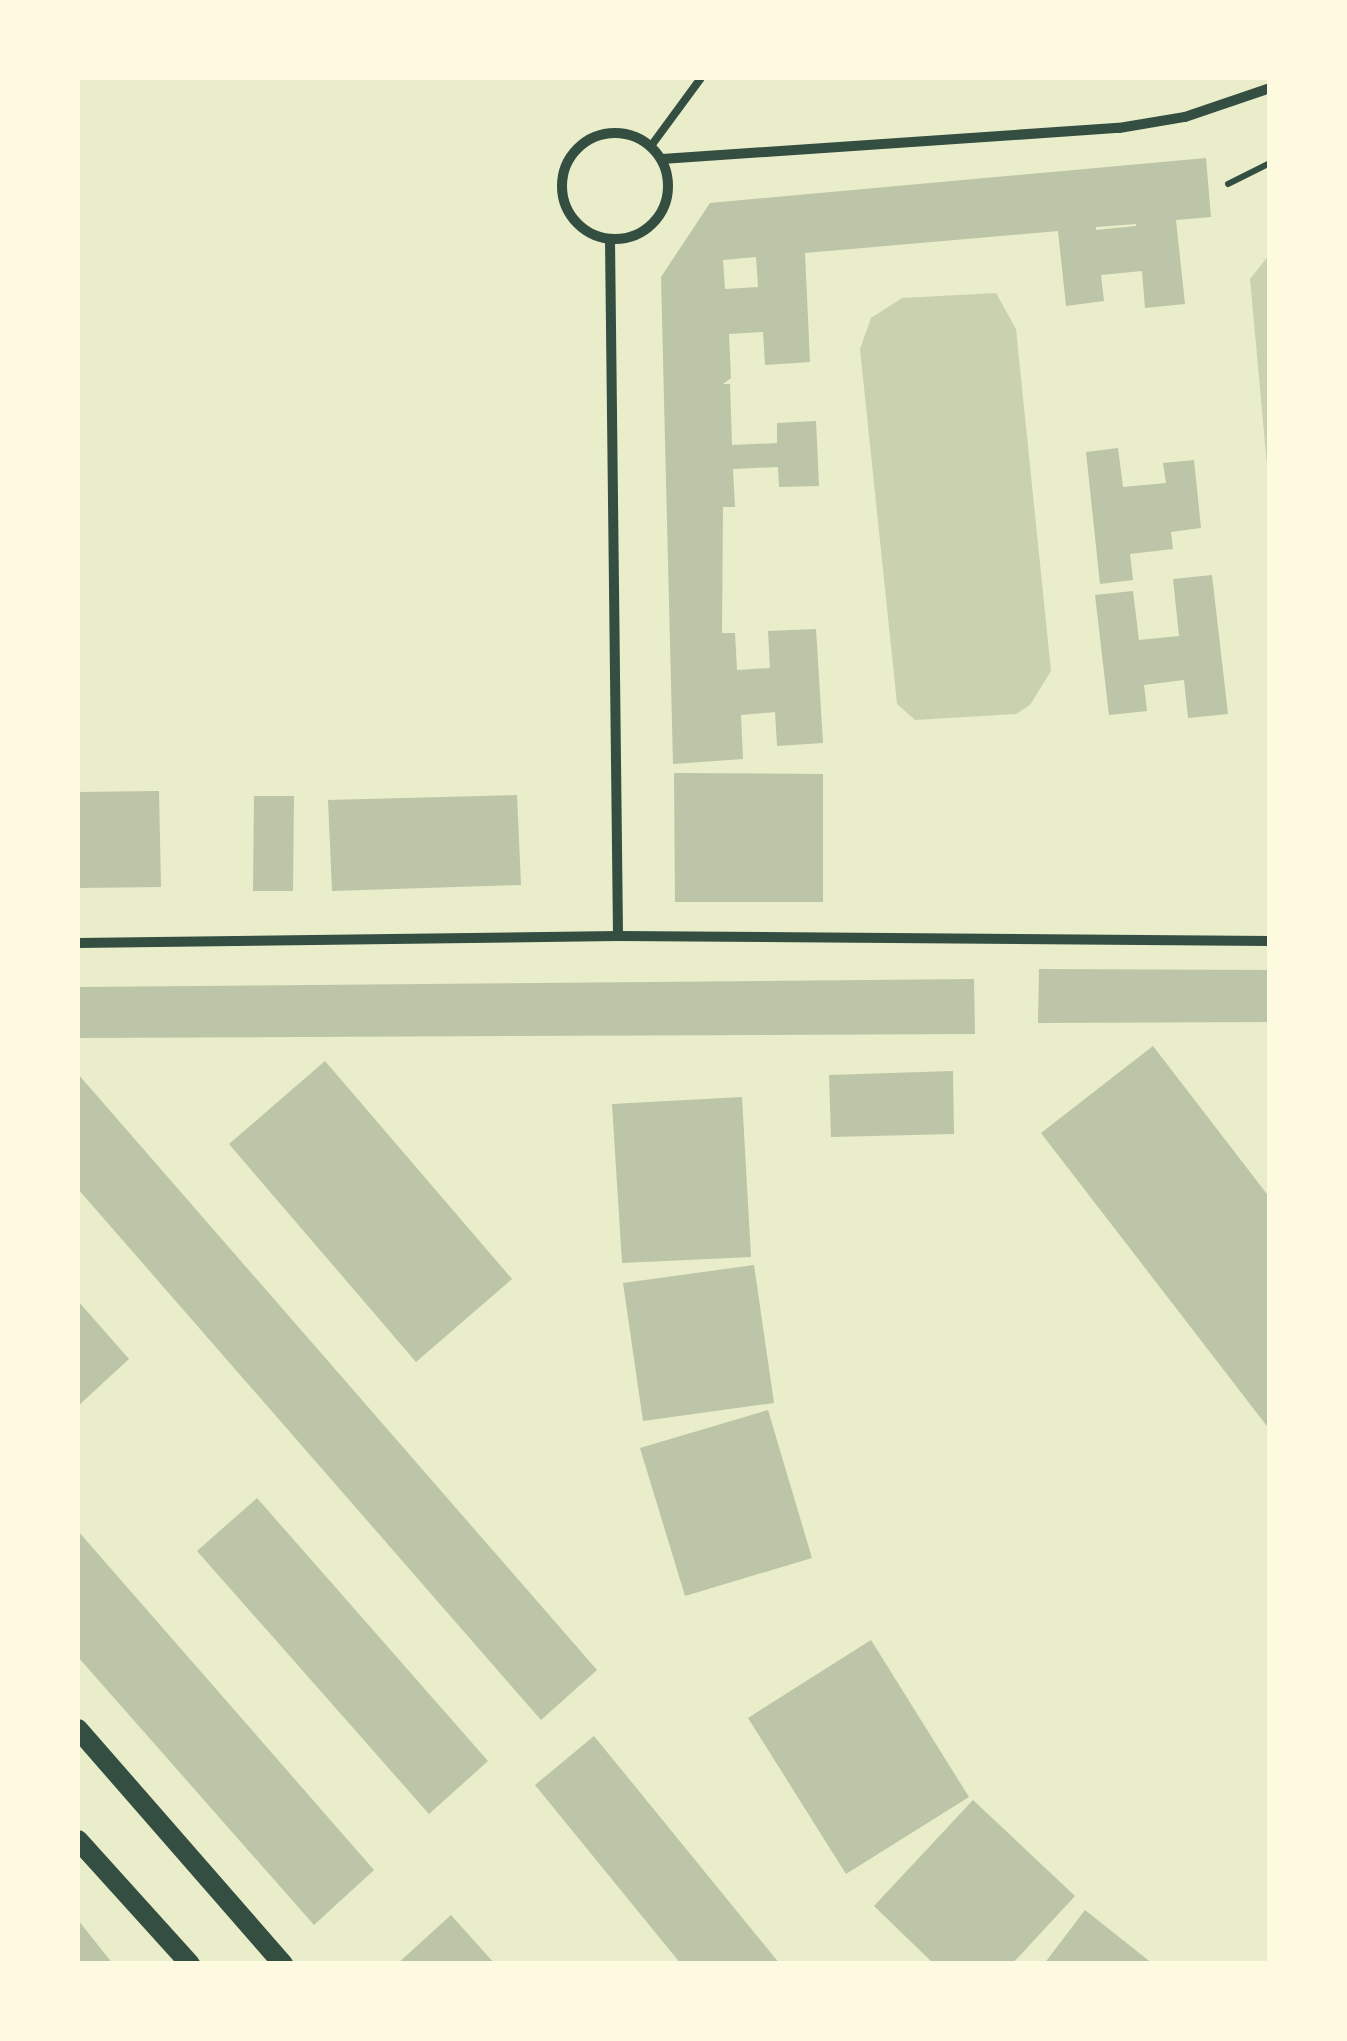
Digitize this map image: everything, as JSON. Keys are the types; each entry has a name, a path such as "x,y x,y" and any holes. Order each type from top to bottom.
{"main road":[{"path":"78,1730 282,1964"},
{"path":"78,1840 190,1964"}],"street":[{"path":"662,159 1119,128 1185,116 1270,88"},
{"path":"604,134 637,137 662,159 669,192 656,222 626,239 610,240 594,236 569,214 563,198 566,164 575,150 604,134"},
{"path":"610,240 618,936"},
{"path":"78,943 618,936 1270,941"}],"lane":[{"path":"651,146 700,78"}],"path":[{"path":"1228,184 1270,162"}],"green space":[{"path":"1269,255 1269,487 1250,279"},
{"path":"996,293 1016,329 1051,671 1030,705 1016,714 915,720 897,704 860,349 871,318 902,298"}],"building":[{"path":"1206,158 1211,217 1176,220 1185,304 1145,308 1142,271 1101,275 1104,301 1066,306 1058,231 805,253 810,362 765,365 763,332 729,334 731,378 723,384 730,384 732,445 777,443 777,423 816,421 819,486 779,487 778,467 733,469 735,507 723,507 722,633 735,633 737,670 770,668 768,631 816,629 823,743 777,746 775,712 741,715 743,759 673,764 661,277 710,203","holes":["1136,226 1096,230 1096,227","756,257 758,287 725,289 723,260"]},
{"path":"1118,448 1123,487 1166,483 1163,463 1194,460 1201,528 1171,532 1173,549 1130,554 1133,580 1100,584 1086,452"},
{"path":"1212,575 1228,714 1188,718 1184,680 1144,685 1147,711 1109,715 1095,595 1133,591 1139,640 1179,636 1173,579"},
{"path":"674,773 823,774 823,902 675,902"},
{"path":"159,791 161,887 78,888 78,792"},
{"path":"517,795 521,885 332,891 328,800"},
{"path":"254,796 294,796 293,891 253,891"},
{"path":"1039,969 1270,970 1270,1022 1038,1023"},
{"path":"974,979 975,1034 78,1038 78,987"},
{"path":"1153,1046 1270,1198 1270,1430 1041,1133"},
{"path":"325,1061 512,1279 416,1362 229,1144"},
{"path":"953,1071 954,1134 831,1137 829,1075"},
{"path":"78,1074 597,1670 541,1720 78,1189"},
{"path":"742,1097 751,1257 622,1263 612,1104"},
{"path":"754,1265 774,1403 643,1421 623,1283"},
{"path":"78,1301 129,1359 78,1406"},
{"path":"768,1410 812,1558 685,1596 640,1448"},
{"path":"257,1498 488,1761 429,1814 197,1551"},
{"path":"78,1531 374,1870 314,1925 78,1657"},
{"path":"871,1640 969,1797 846,1874 748,1718"},
{"path":"594,1736 780,1964 681,1964 535,1785"},
{"path":"973,1800 1075,1896 1012,1964 934,1964 874,1906"},
{"path":"1085,1910 1153,1964 1044,1964"},
{"path":"451,1915 495,1964 397,1964"},
{"path":"78,1920 113,1964 78,1964"}]}
